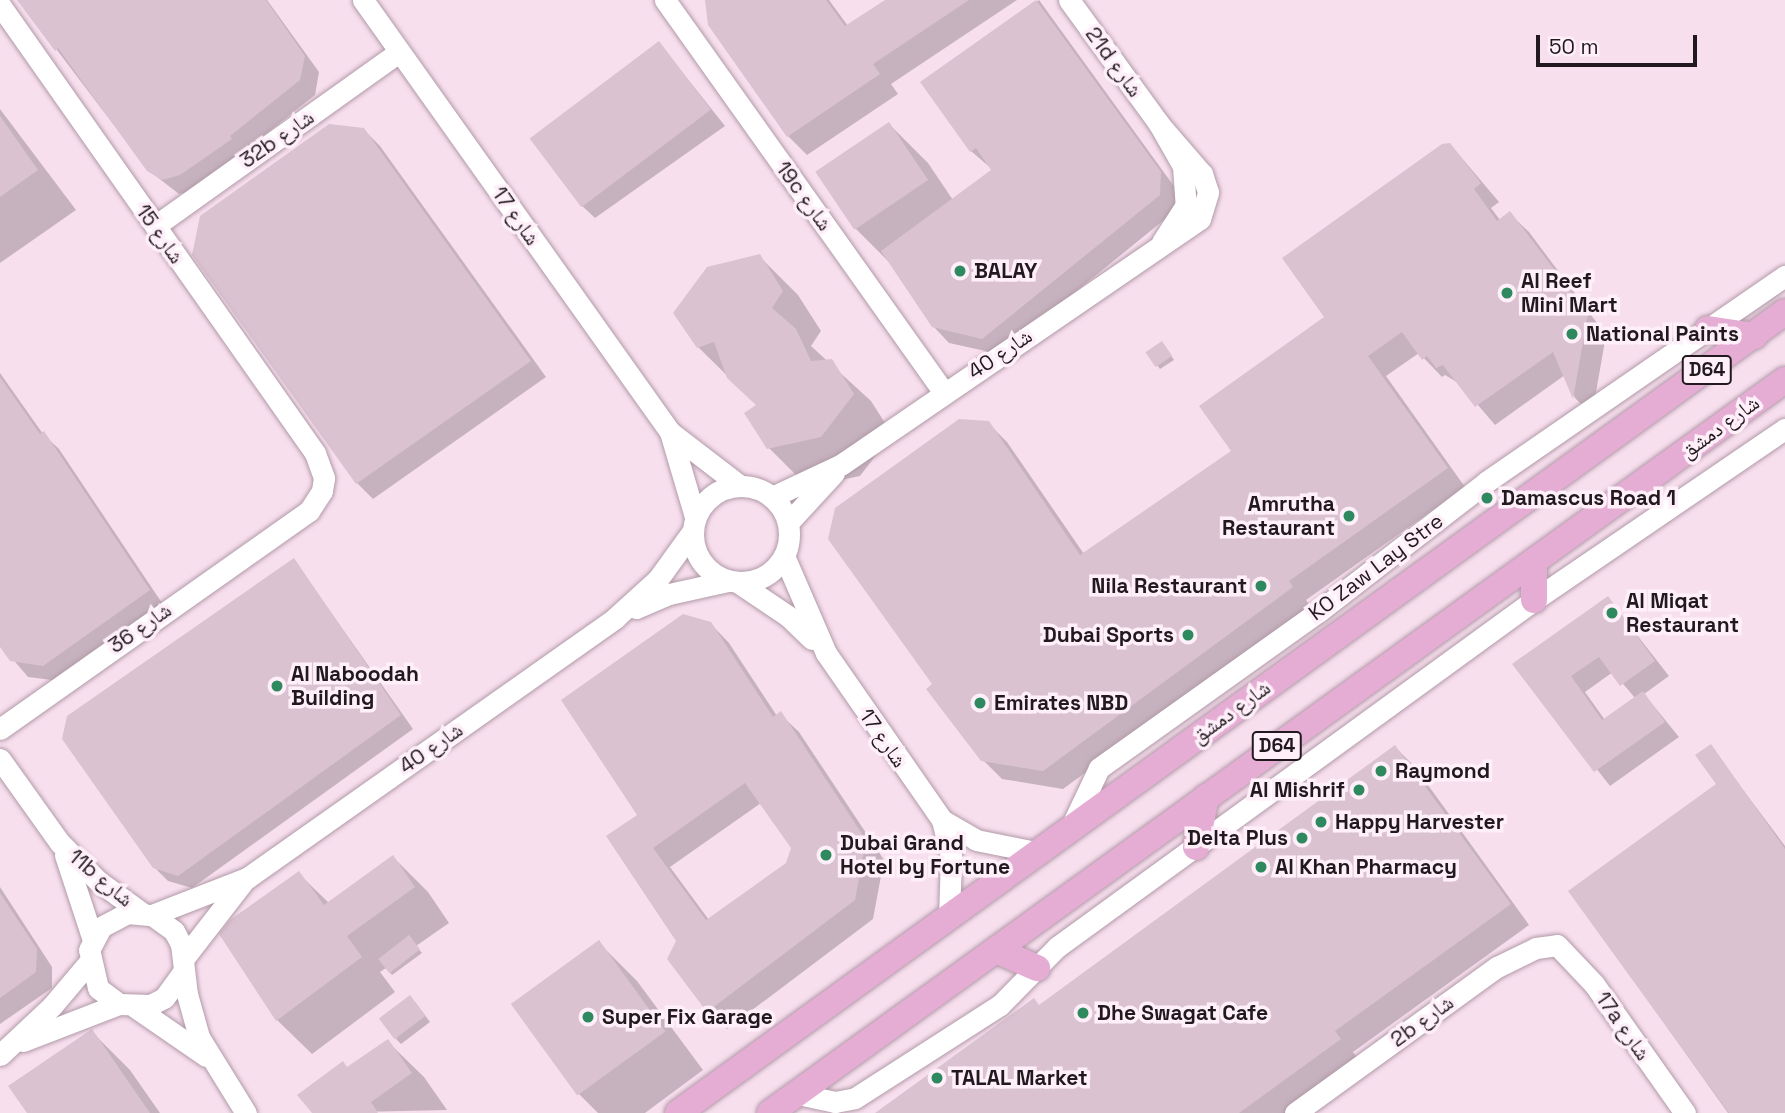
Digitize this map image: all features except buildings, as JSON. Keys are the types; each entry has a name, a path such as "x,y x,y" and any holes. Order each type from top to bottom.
{"main road":[{"name":"شارع دمشق","path":"678,1113 1035,852 1785,313"},
{"path":"1708,329 1754,337"},
{"name":"شارع دمشق","path":"770,1113 1534,561 1773,398 1785,380"},
{"path":"1534,561 1534,600"},
{"path":"1196,847 1206,797"},
{"path":"996,950 1037,968"}],"street":[{"name":"شارع 17","path":"363,0 670,432 740,486"},
{"name":"21d شارع","path":"1069,0 1159,124 1188,154 1208,192 1200,219 1159,246"},
{"name":"19c شارع","path":"668,1 944,392"},
{"name":"شارع 15","path":"0,5 7,21 305,441 312,481 282,529"},
{"name":"32b شارع","path":"155,226 399,52"},
{"name":"شارع 40","path":"772,497 842,464 1159,246"},
{"name":"KO Zaw Lay Stre","path":"1070,827 1084,791 1099,768 1318,611 1486,482 1785,276"},
{"path":"798,1094 835,1101 866,1093 1000,1005 1056,947 1534,600 1785,429"},
{"name":"شارع 17","path":"670,432 694,524"},
{"name":"شارع 40","path":"788,523 842,464"},
{"path":"740,486 772,497 788,523 784,556 773,570 733,582 701,562 694,524 712,494 740,486"},
{"name":"شارع 40","path":"147,914 247,878 615,618 658,579 694,524"},
{"name":"شارع 36","path":"0,729 282,529"},
{"name":"شارع 17","path":"784,556 826,653"},
{"name":"شارع 17","path":"733,582 788,616 826,653 942,820 951,857 948,916"},
{"name":"شارع 40","path":"615,618 669,594 733,582"},
{"name":"11b شارع","path":"0,759 60,843 98,881 147,914"},
{"name":"شارع 17","path":"942,820 976,841 1035,852"},
{"name":"11b شارع","path":"60,843 93,940"},
{"name":"شارع 40","path":"183,965 247,878"},
{"path":"208,1058 98,988 89,962 93,940 113,918 147,914 174,931 208,1058 246,1113"},
{"name":"2b شارع","path":"1295,1113 1497,967 1536,948 1557,944"},
{"name":"17a شارع","path":"1557,944 1594,984 1685,1113"},
{"path":"6,1050 89,962"},
{"path":"6,1050 127,1005 164,998 183,965"}],"place":[{"name":"BALAY","path":"960,271"},
{"name":"Al Reef Mini Mart","path":"1507,293"},
{"name":"National Paints","path":"1572,334"},
{"name":"Damascus Road 1","path":"1487,498"},
{"name":"Amrutha Restaurant","path":"1349,516"},
{"name":"Nila Restaurant","path":"1261,586"},
{"name":"Al Miqat Restaurant","path":"1612,613"},
{"name":"Dubai Sports","path":"1188,635"},
{"name":"Al Naboodah Building","path":"277,686"},
{"name":"Emirates NBD","path":"980,703"},
{"name":"Raymond","path":"1381,771"},
{"name":"Al Mishrif","path":"1359,790"},
{"name":"Happy Harvester","path":"1321,822"},
{"name":"Delta Plus","path":"1302,838"},
{"name":"Dubai Grand Hotel by Fortune","path":"826,855"},
{"name":"Al Khan Pharmacy","path":"1261,867"},
{"name":"Dhe Swagat Cafe","path":"1083,1013"},
{"name":"Super Fix Garage","path":"588,1017"},
{"name":"TALAL Market","path":"937,1078"}]}
